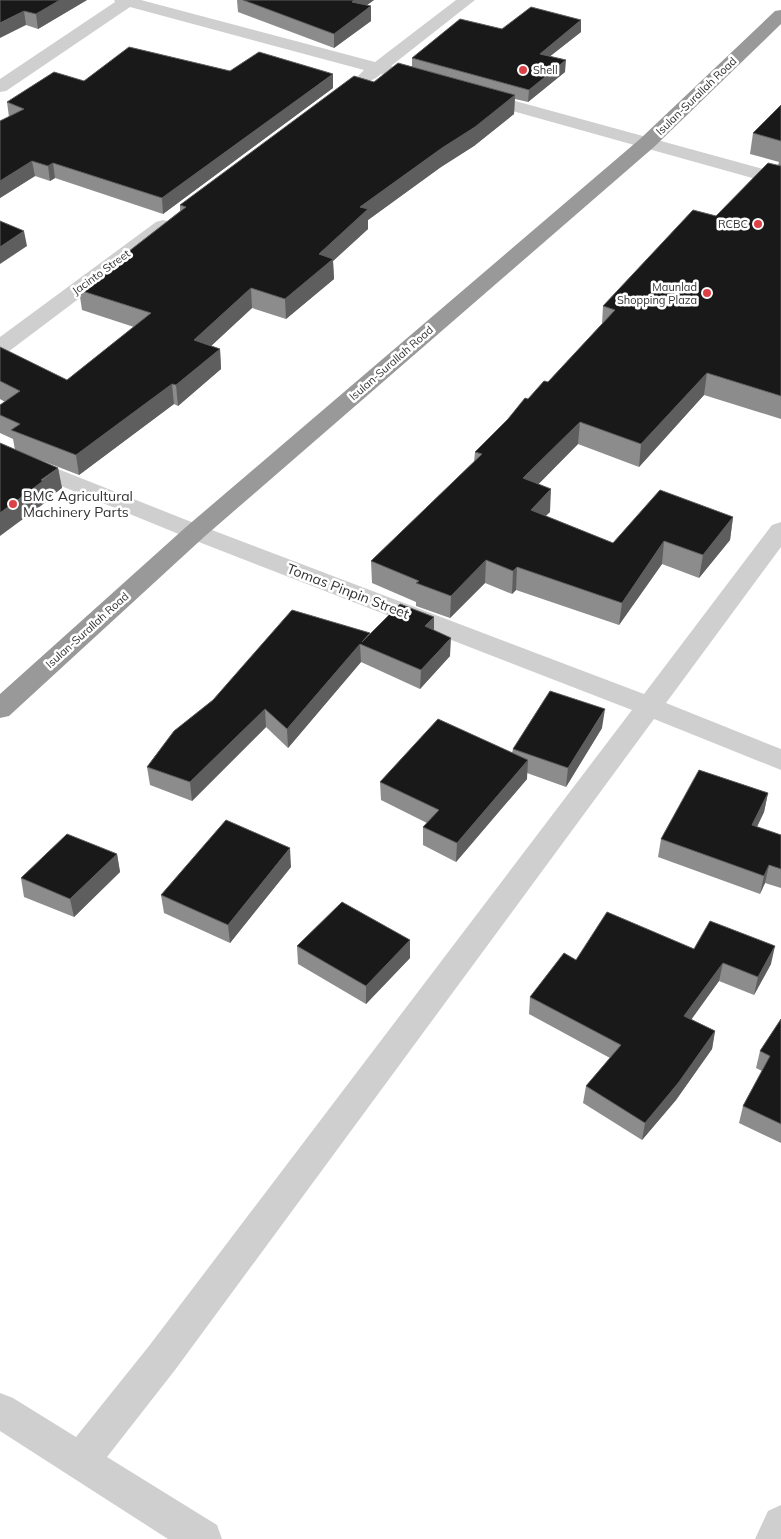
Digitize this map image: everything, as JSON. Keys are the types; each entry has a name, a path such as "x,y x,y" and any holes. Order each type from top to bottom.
{"highway":[{"name":"Isulan-Surallah Road","path":"0,709 195,532 647,143 781,16"}],"street":[{"path":"0,87 127,0 443,86"},
{"path":"353,86 467,0"},
{"path":"461,91 781,180"},
{"name":"Jacinto Street","path":"0,347 177,216"},
{"name":"Tomas Pinpin Street","path":"0,453 195,532 649,706 781,760"},
{"path":"81,1460 162,1358 781,530"},
{"path":"0,1410 203,1539"},
{"path":"774,1539 781,1524"}],"building":[{"path":"0,0 60,0 36,14 24,11 0,23"},
{"path":"243,0 354,0 352,2 371,6 334,34"},
{"path":"531,7 581,20 540,54 566,60 529,90 412,58 460,19 502,29"},
{"path":"129,47 230,71 259,52 333,74 162,198 53,163 48,166 32,161 0,181 0,121 24,109 7,102 54,72 84,81"},
{"path":"398,63 515,95 475,127 442,148 360,207 368,209 319,254 333,259 285,299 251,288 194,340 220,349 176,385 172,384 76,455 11,430 20,424 0,415 0,405 20,391 0,381 0,347 67,380 151,313 79,290 186,207 180,205 354,76 374,82"},
{"path":"781,105 781,141 753,133"},
{"path":"768,163 781,166 781,396 707,373 641,444 580,422 523,478 551,489 531,510 613,543 660,490 733,517 703,555 664,541 622,603 517,567 513,571 486,560 451,596 416,583 419,581 371,561 482,454 475,452 508,419 525,398 528,399 544,381 548,382 615,310 603,306 693,210 716,216"},
{"path":"0,221 24,231 0,247"},
{"path":"0,443 58,468 0,513"},
{"path":"400,604 434,617 425,626 451,638 421,670 360,644 287,729 265,709 190,782 147,767 174,731 213,700 292,610 370,633 362,642"},
{"path":"550,691 605,709 568,768 513,749"},
{"path":"438,719 528,760 457,843 423,827 439,810 380,782"},
{"path":"699,770 768,793 752,825 781,835 781,869 769,865 764,876 661,839"},
{"path":"226,820 290,848 228,925 161,895"},
{"path":"67,834 117,854 70,899 21,878"},
{"path":"342,902 410,940 366,986 297,946"},
{"path":"607,912 694,949 710,921 775,946 758,977 723,963 684,1016 715,1031 679,1082 645,1123 586,1086 621,1045 530,997 564,953 576,960"},
{"path":"781,1019 781,1124 743,1106 770,1056 760,1051"}],"place":[{"name":"Shell","path":"523,70"},
{"name":"RCBC","path":"758,224"},
{"name":"Maunlad Shopping Plaza","path":"707,293"},
{"name":"BMC Agricultural Machinery Parts","path":"13,504"}]}
